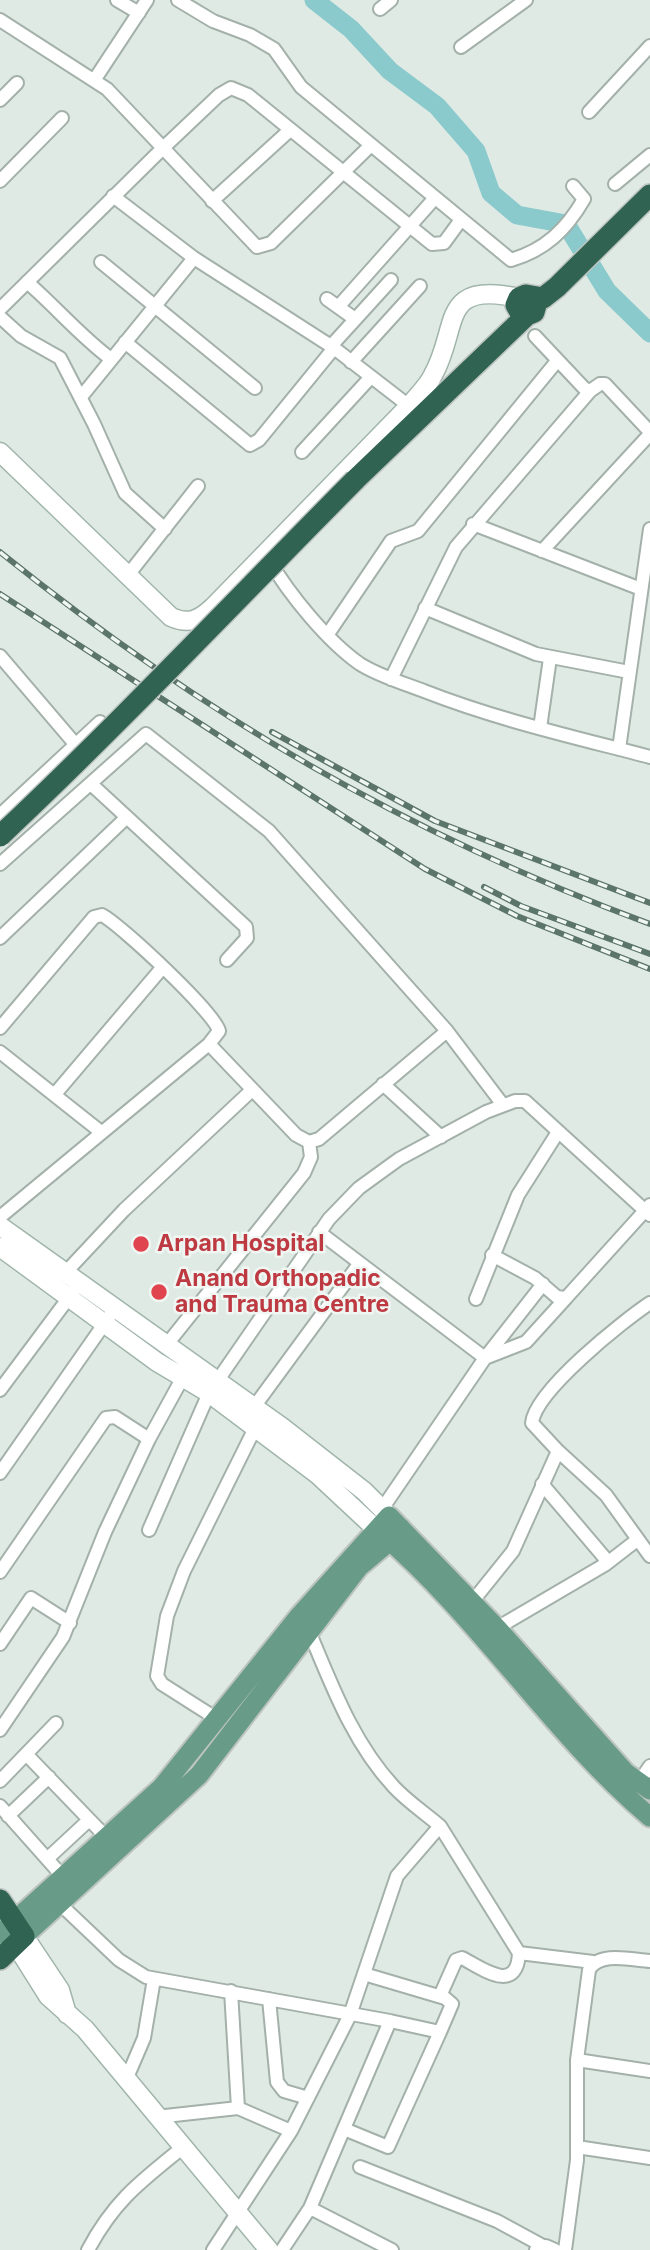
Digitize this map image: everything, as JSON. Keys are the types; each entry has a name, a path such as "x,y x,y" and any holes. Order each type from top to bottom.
{"highway":[{"path":"0,836 107,735 196,640 526,304 543,298 557,287 646,198"},
{"path":"0,1900 9,1935"}],"main road":[{"path":"388,1525 497,1628 626,1773 646,1779"},
{"path":"9,1935 60,1904 200,1775 388,1525"},
{"path":"9,1935 64,1878 162,1787 300,1615 388,1525"},
{"path":"388,1525 611,1784 650,1817"}],"street":[{"path":"117,0 139,13"},
{"path":"95,79 148,0"},
{"path":"178,0 213,21 250,35 274,49 292,79 460,221 511,260 535,253 555,237 574,216 584,200 573,186"},
{"path":"380,9 391,0"},
{"path":"461,47 526,0"},
{"path":"0,20 95,79 252,244 264,247 370,146"},
{"path":"589,112 650,46"},
{"path":"0,100 17,83"},
{"path":"0,309 163,148 219,96 231,89 248,95 432,244 439,245 460,221"},
{"path":"0,181 62,118"},
{"path":"212,201 290,130"},
{"path":"615,184 650,155"},
{"path":"113,196 194,258 332,347 409,406"},
{"path":"355,319 333,303 434,199"},
{"path":"81,397 194,258"},
{"path":"101,262 255,388"},
{"path":"125,342 250,445 259,440 355,319 391,280"},
{"path":"27,282 58,309 83,338 111,359"},
{"path":"351,362 420,286"},
{"path":"0,452 171,617 182,622 194,622 266,553 409,406 433,376 452,316 464,302 483,293 526,304"},
{"path":"0,317 29,341 56,354 81,397 125,494 165,529"},
{"path":"535,336 557,361 590,391"},
{"path":"328,634 391,541 398,537 408,537 418,531 557,361"},
{"path":"302,452 370,378"},
{"path":"391,679 456,547 590,391 600,384 605,384 650,433 542,551"},
{"path":"128,575 198,486"},
{"path":"473,524 641,589"},
{"path":"619,749 650,529"},
{"path":"266,553 282,583 328,634 361,664 391,679 484,713 650,757"},
{"path":"425,608 550,658 629,672"},
{"path":"0,656 76,745"},
{"path":"540,728 550,658"},
{"path":"0,815 100,722"},
{"path":"0,864 146,734 269,831 447,1031 503,1105"},
{"path":"91,784 246,927 247,938 227,960"},
{"path":"0,938 127,817"},
{"path":"0,1028 98,916 105,916 162,968 219,1027 217,1035 209,1044 0,1217"},
{"path":"55,1094 162,968"},
{"path":"209,1044 296,1135 309,1142 319,1139 447,1031"},
{"path":"0,1052 101,1132"},
{"path":"383,1084 441,1137"},
{"path":"0,1390 69,1297 73,1277 124,1210 252,1090"},
{"path":"149,1530 213,1386 319,1232 345,1202 378,1173 441,1137 503,1105 525,1101 648,1210 526,1342 485,1359"},
{"path":"476,1299 492,1255 528,1176 558,1132"},
{"path":"168,1343 304,1173 312,1157 309,1142"},
{"path":"0,1226 168,1343 213,1386 257,1416 317,1474 388,1525 485,1359 543,1284"},
{"path":"319,1232 485,1359"},
{"path":"0,1247 183,1377 213,1386"},
{"path":"492,1255 543,1284 557,1297 566,1298"},
{"path":"217,1719 162,1685 157,1676 167,1616 184,1571 257,1416 359,1264"},
{"path":"650,1303 594,1346 539,1406 532,1423 606,1495 650,1556"},
{"path":"0,1473 19,1451 103,1322 116,1307"},
{"path":"0,1730 55,1652 105,1532 149,1439 183,1377"},
{"path":"0,1572 106,1418 115,1417 149,1439"},
{"path":"472,1602 513,1551 558,1451"},
{"path":"542,1484 604,1557 606,1564"},
{"path":"497,1628 606,1564 637,1540"},
{"path":"0,1644 32,1598 69,1623"},
{"path":"309,1631 342,1709 361,1743 394,1787 440,1826 519,1953"},
{"path":"0,1781 56,1723"},
{"path":"26,1754 107,1838"},
{"path":"49,1777 4,1811 64,1878"},
{"path":"47,1859 89,1820"},
{"path":"213,2250 291,2131 350,2015 392,1886 405,1865 440,1826"},
{"path":"60,1904 128,1968 154,1979 231,1991 440,2032"},
{"path":"9,1935 60,1990 67,2014 85,2029 269,2250"},
{"path":"519,1953 593,1962 602,1959 650,1961"},
{"path":"440,1996 456,1960 462,1958 494,1977 503,1977 512,1970 519,1953"},
{"path":"565,2250 578,2147 577,2060 589,1969 593,1962"},
{"path":"344,2129 383,2147 390,2145 452,2004 440,1996 364,1973"},
{"path":"126,2080 144,2038 154,1979"},
{"path":"231,1991 239,2108"},
{"path":"269,1999 277,2082 284,2091 308,2098"},
{"path":"282,2250 310,2208 390,2021"},
{"path":"577,2060 650,2071"},
{"path":"156,2116 239,2108 291,2131"},
{"path":"578,2147 650,2158"},
{"path":"88,2250 111,2210 125,2194 182,2148"},
{"path":"360,2166 497,2221 545,2248"},
{"path":"310,2208 392,2250"}],"waterway":[{"path":"314,0 351,29 390,71 437,106 476,151 491,193 517,215 566,224 607,291 650,333"}],"railway":[{"path":"0,552 152,666 309,765 474,851 650,924"},
{"path":"0,594 425,869 517,916 650,969"},
{"path":"272,732 435,821 650,903"},
{"path":"484,887 521,906 650,954"}],"place":[{"name":"Arpan Hospital","path":"141,1244"},
{"name":"Anand Orthopadic and Trauma Centre","path":"159,1292"}]}
